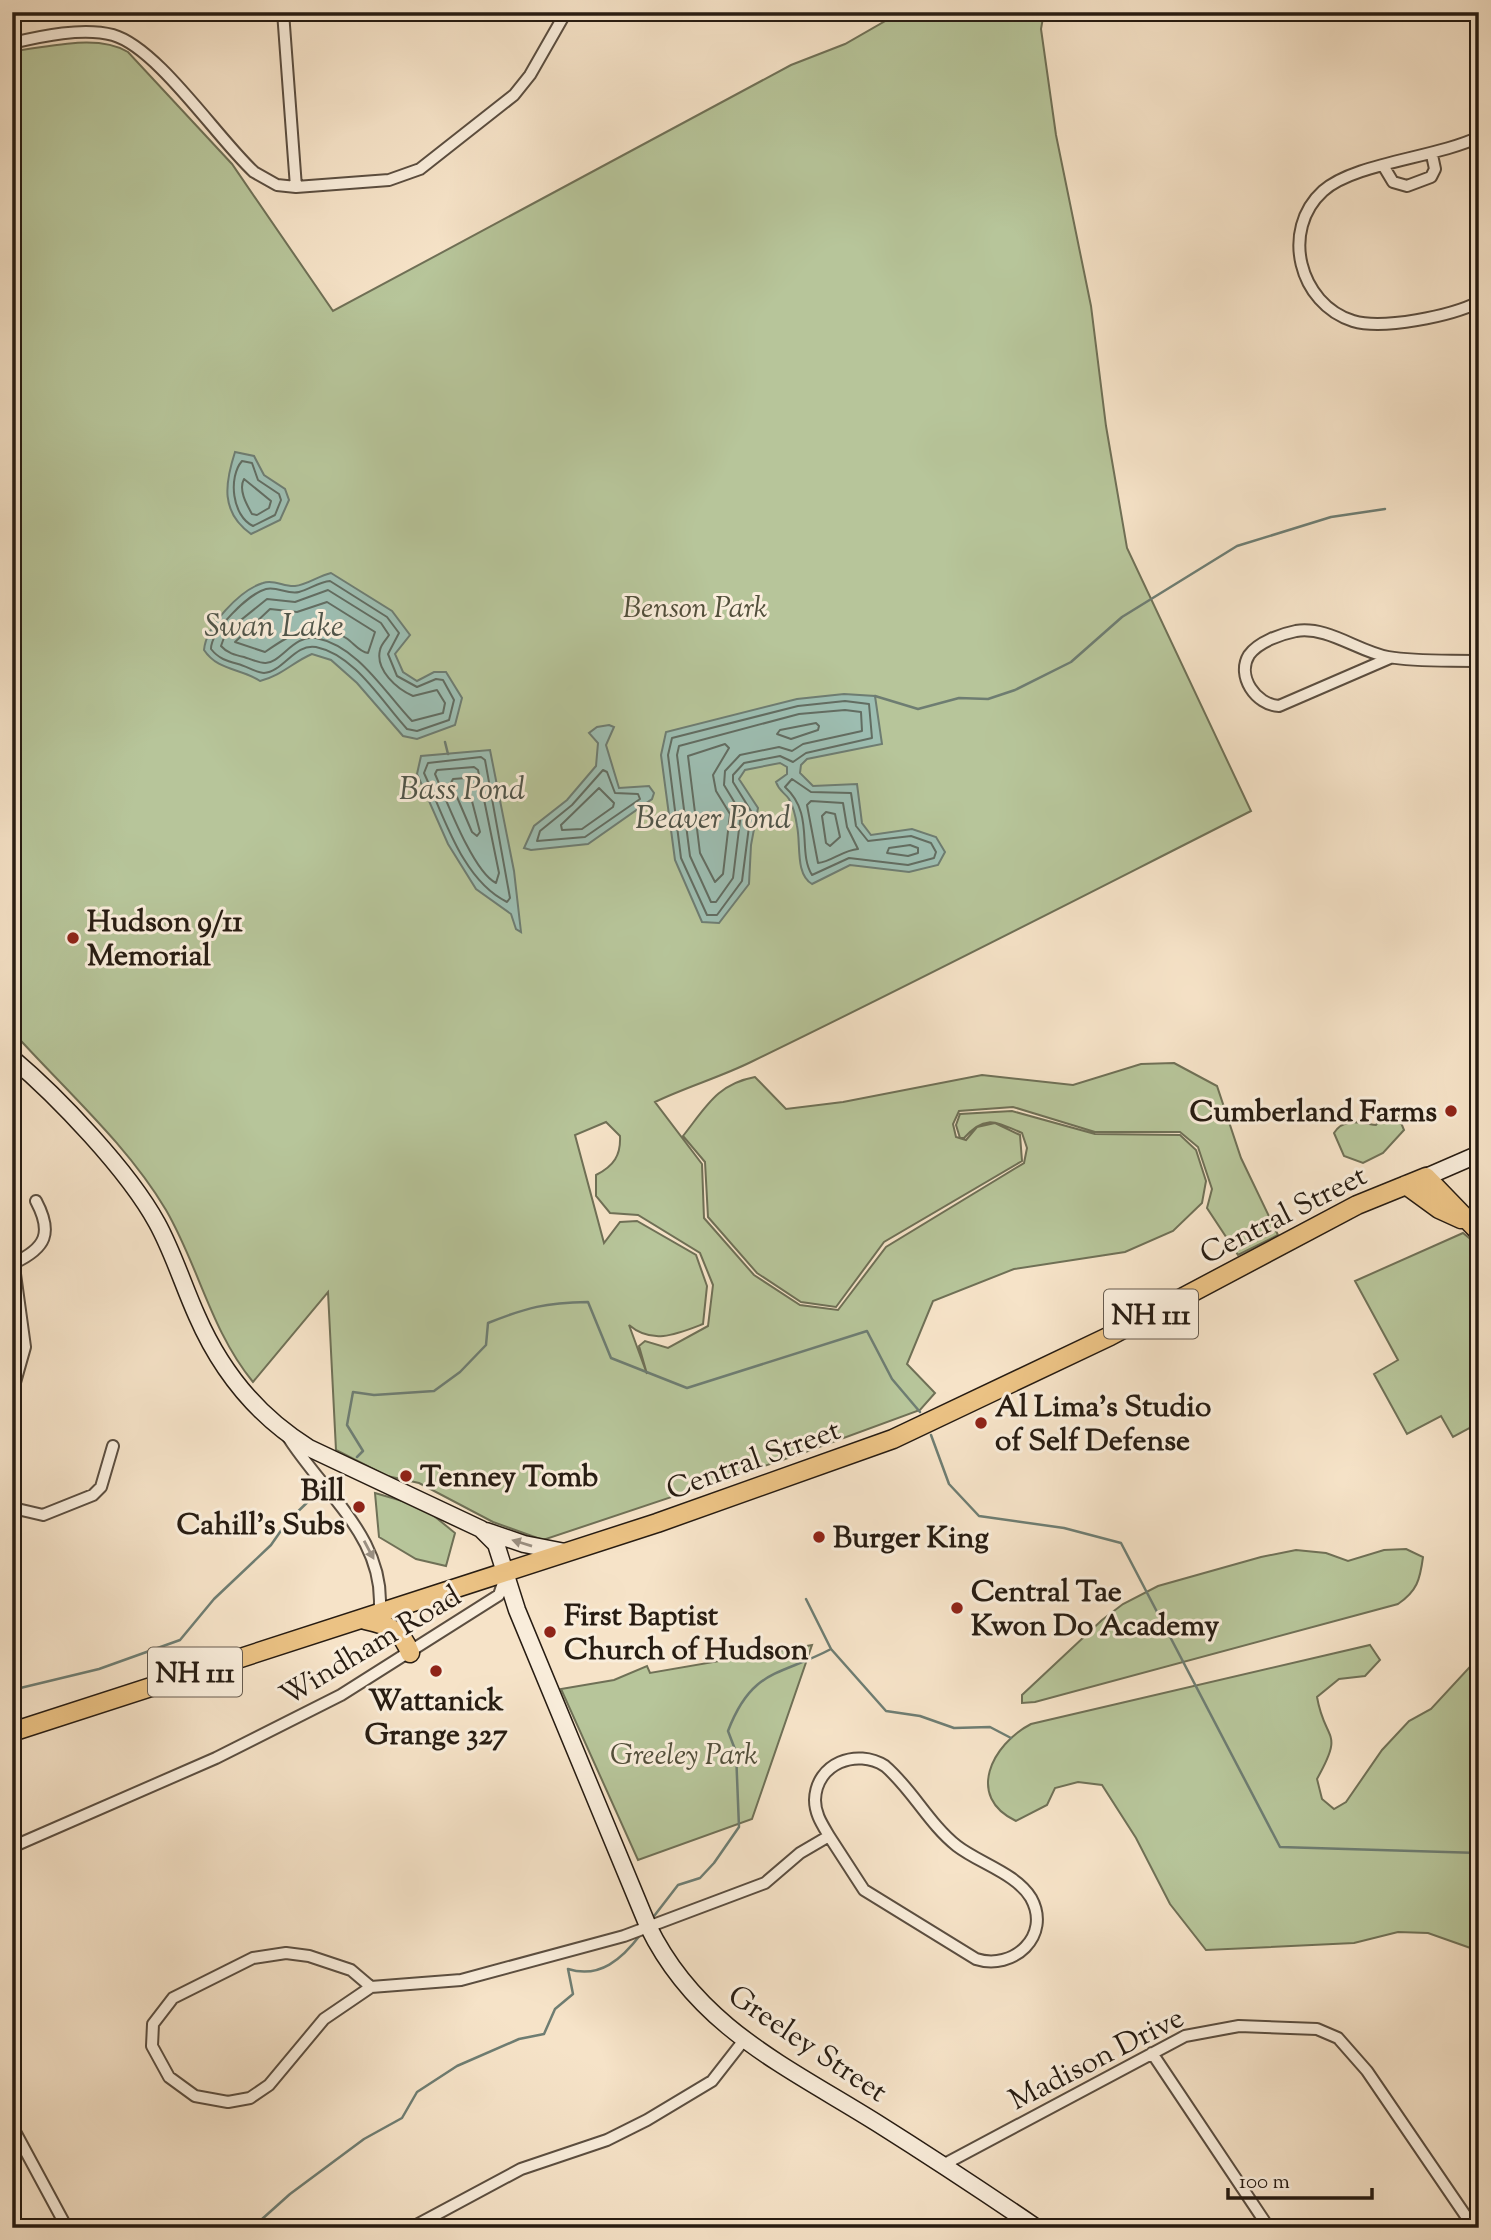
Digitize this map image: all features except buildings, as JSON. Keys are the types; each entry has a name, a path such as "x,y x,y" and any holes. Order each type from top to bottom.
{"main road":[{"name":"Central Street","path":"12,1732 372,1618 698,1510 893,1439 1110,1336 1357,1205 1426,1177"},
{"path":"1426,1177 1479,1232"},
{"path":"1406,1185 1439,1209 1465,1220"},
{"path":"372,1618 401,1634 410,1653"}],"street":[{"path":"283,12 296,187"},
{"path":"12,43 99,33 123,39 147,55 254,172 277,185 296,187 389,180 420,169 514,94 530,75 566,12"},
{"path":"1479,137 1432,155 1340,178 1320,194 1309,209 1299,246 1301,265 1311,289 1334,312 1370,324 1456,311 1479,302"},
{"path":"1384,167 1392,182 1407,186 1433,175 1432,155"},
{"path":"1390,658 1279,705 1259,699 1246,675 1247,659 1258,646 1282,635 1303,630 1320,632 1390,658 1479,661"},
{"path":"12,1058 40,1083 131,1183 166,1241 216,1354 241,1391 287,1435 356,1525 374,1559 382,1592 372,1618"},
{"name":"Central Street","path":"1426,1177 1479,1154"},
{"path":"12,1393 25,1347 13,1257 32,1255 42,1244 45,1221 36,1201"},
{"path":"287,1435 329,1459 481,1529 524,1544 565,1552"},
{"path":"12,1527 13,1505 43,1515 93,1495 100,1487 113,1446"},
{"name":"Greeley Street","path":"481,1529 496,1544 517,1610 648,1926 686,1988 744,2040 943,2165 1037,2228"},
{"name":"Windham Road","path":"12,1847 247,1743 341,1695 499,1595 507,1572"},
{"path":"861,1758 880,1763 895,1775 952,1842 1026,1891 1037,1914 1032,1940 1020,1954 1008,1960 995,1963 976,1959 864,1890 829,1836 817,1814 815,1801 823,1777 836,1764 848,1759 861,1758"},
{"path":"371,1987 351,1970 309,1956 286,1952 253,1958 173,1998 153,2024 152,2046 169,2077 186,2091 217,2102 240,2101 269,2085 324,2019 371,1987 483,1976 624,1936 758,1886 800,1853 829,1836"},
{"name":"Madison Drive","path":"943,2165 1185,2036 1217,2028 1295,2026 1328,2032 1346,2046 1367,2071 1474,2228"},
{"path":"411,2228 521,2169 607,2140 647,2120 712,2081 744,2040"},
{"path":"1152,2053 1269,2228"},
{"path":"12,2126 67,2228"}],"green space":[{"name":"Benson Park","path":"901,12 1044,12 1041,29 1056,135 1091,306 1106,426 1127,548 1251,811 753,1061 655,1102 702,1164 704,1218 754,1275 800,1305 838,1310 886,1247 1024,1163 1027,1148 1022,1133 991,1122 978,1126 964,1138 960,1138 956,1125 960,1114 1012,1111 1095,1134 1180,1135 1196,1150 1206,1181 1202,1203 1173,1231 1125,1252 1014,1269 933,1301 907,1364 935,1393 920,1410 800,1454 543,1540 493,1522 419,1483 387,1476 336,1450 328,1292 253,1382 226,1342 188,1254 150,1185 94,1117 12,1031 12,51 101,43 128,52 232,164 333,311 791,65 845,44","holes":["606,1122 620,1136 615,1159 596,1175 596,1196 610,1213 638,1215 700,1253 713,1285 708,1326 668,1348 645,1341 639,1346 647,1374 629,1325 647,1335 665,1336 703,1324 707,1286 696,1255 637,1221 620,1222 604,1243 575,1135"]},
{"path":"1174,1063 1217,1086 1241,1158 1278,1235 1238,1255 1207,1208 1212,1189 1198,1147 1180,1132 1095,1132 1013,1107 959,1111 953,1124 956,1137 966,1140 977,1127 995,1123 1020,1135 1022,1161 884,1242 836,1307 801,1302 757,1273 708,1217 705,1162 683,1136 713,1098 731,1085 755,1077 786,1109 843,1102 982,1075 1073,1085 1141,1064"},
{"path":"1397,1113 1404,1130 1383,1153 1363,1163 1344,1156 1334,1133 1338,1128 1353,1122 1376,1125 1383,1115"},
{"path":"1463,1233 1479,1246 1479,1423 1453,1437 1441,1416 1407,1434 1374,1374 1398,1360 1355,1281"},
{"path":"375,1493 423,1507 455,1533 446,1566 416,1559 379,1537"},
{"path":"1406,1549 1423,1557 1422,1565 1419,1579 1413,1589 1398,1604 1035,1702 1022,1703 1022,1695 1102,1620 1123,1604 1158,1586 1296,1550 1326,1553 1348,1561 1384,1550"},
{"name":"Greeley Park","path":"812,1645 752,1819 638,1860 561,1689 614,1680 647,1666 650,1673"},
{"path":"1370,1645 1380,1660 1365,1676 1339,1679 1317,1697 1331,1743 1330,1752 1317,1779 1322,1799 1334,1809 1346,1802 1382,1750 1409,1721 1431,1709 1479,1657 1479,1951 1428,1933 1398,1932 1354,1943 1206,1950 1170,1904 1136,1838 1102,1785 1078,1782 1055,1788 1047,1805 1016,1821 1000,1811 991,1799 988,1785 996,1757 1005,1744 1031,1724"}],"water":[{"path":"235,452 254,456 264,475 285,489 289,500 280,520 251,534 234,516 230,507 227,486"},
{"name":"Swan Lake","path":"331,573 392,611 410,635 395,654 403,672 417,681 434,672 446,672 462,698 455,725 417,739 403,736 357,683 331,660 312,654 260,681 223,666 204,650 217,620 244,593 267,582 299,585"},
{"name":"Beaver Pond","path":"844,694 875,696 882,744 807,759 801,765 800,773 813,786 857,784 862,823 871,835 912,829 936,837 945,852 938,865 909,872 850,865 812,884 801,866 792,805 776,782 787,774 787,767 780,763 745,770 739,779 758,808 751,845 749,884 719,923 702,922 675,860 661,755 666,732 797,699"},
{"path":"597,727 614,727 606,745 619,788 649,786 654,793 652,799 588,844 531,850 524,848 534,826 567,800 596,766 598,743 589,733"},
{"name":"Bass Pond","path":"490,750 514,871 521,932 516,929 511,914 476,889 448,844 417,774 421,756"}],"waterway":[{"path":"875,696 918,709 959,698 988,699 1015,690 1071,662 1122,617 1237,546 1331,517 1385,509"},
{"path":"445,742 448,754"},
{"path":"357,1457 363,1451 347,1425 353,1392 374,1395 434,1391 460,1372 486,1345 488,1323 526,1310 560,1303 588,1302 611,1358 687,1388 867,1331 892,1379 920,1412"},
{"path":"931,1435 949,1484 979,1516 1064,1528 1121,1543 1280,1847 1479,1853"},
{"path":"12,1690 99,1669 180,1640 214,1599 271,1545 287,1522 317,1493"},
{"path":"806,1599 831,1649 886,1711 920,1716 954,1728 990,1727 1011,1738"},
{"path":"651,1920 678,1885 700,1878 739,1827 736,1752 728,1731 737,1710 747,1695 769,1676 831,1649"},
{"path":"252,2228 290,2194 364,2139 402,2118 417,2092 457,2066 519,2039 544,2034 555,2009 573,1994 568,1969 590,1971 609,1965 641,1934"}],"place":[{"name":"Hudson 9/11 Memorial","path":"73,938"},
{"name":"Cumberland Farms","path":"1451,1111"},
{"name":"Al Lima's Studio of Self Defense","path":"981,1423"},
{"name":"Tenney Tomb","path":"406,1476"},
{"name":"Bill Cahill's Subs","path":"359,1507"},
{"name":"Burger King","path":"819,1537"},
{"name":"Central Tae Kwon Do Academy","path":"957,1608"},
{"name":"First Baptist Church of Hudson","path":"550,1632"},
{"name":"Wattanick Grange 327","path":"436,1671"}]}
